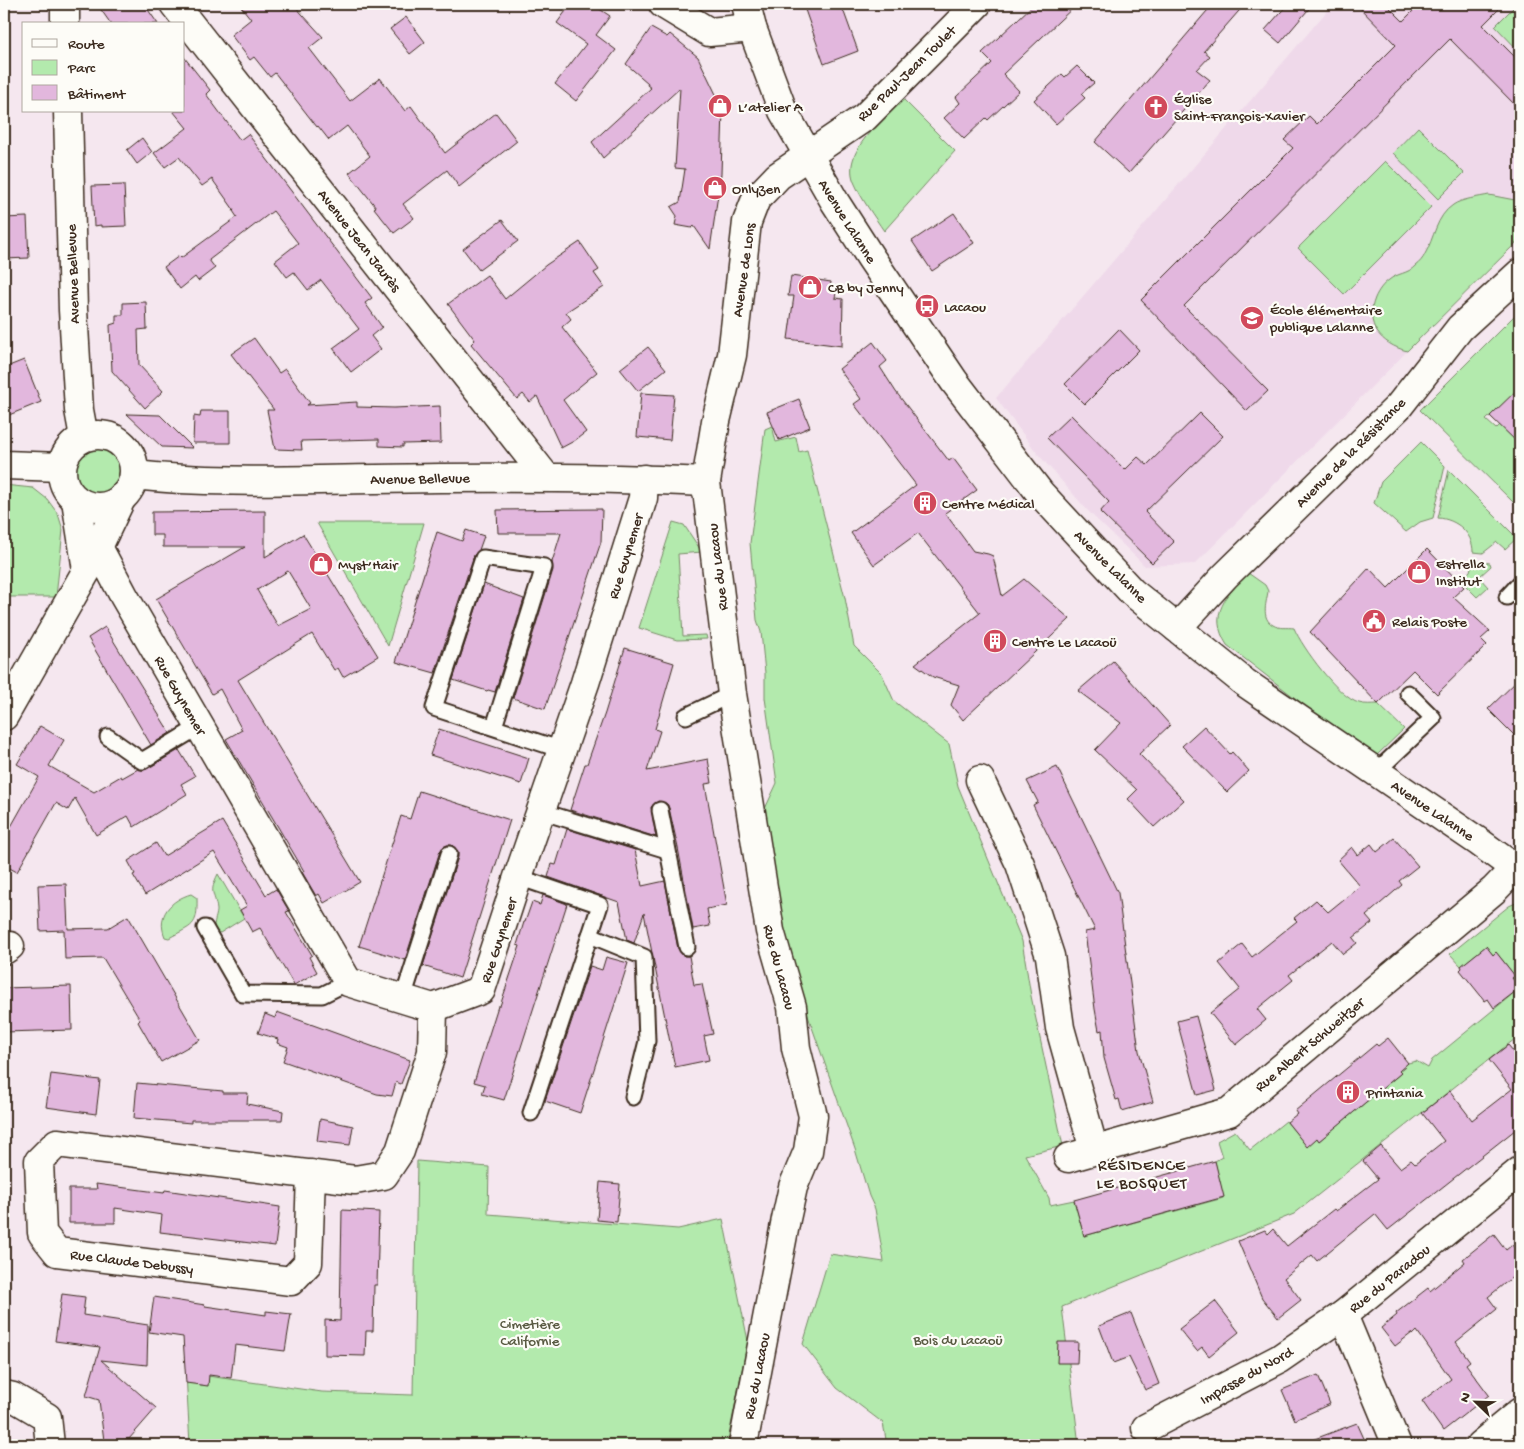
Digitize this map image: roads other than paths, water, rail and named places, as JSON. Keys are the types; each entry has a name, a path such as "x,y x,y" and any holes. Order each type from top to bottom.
{"street":[{"path":"65,4 65,22"},
{"name":"Avenue Jean Jaurès","path":"174,4 546,477"},
{"path":"663,4 709,32 749,16 783,112 808,156"},
{"name":"Rue Paul-Jean Toulet","path":"808,156 865,117 977,4"},
{"name":"Avenue Bellevue","path":"68,112 73,310 79,410 84,437"},
{"name":"Avenue de Lons","path":"706,482 716,421 732,355 747,222 756,199 778,176 808,156"},
{"name":"Avenue Lalanne","path":"808,156 847,221 954,381 1040,493 1132,592 1244,682 1519,868"},
{"name":"Avenue de la Résistance","path":"1177,628 1225,576 1398,406 1460,328 1520,273"},
{"path":"8,704 92,559 128,486 133,462 128,451 120,441 109,436 96,434 84,437 68,448 61,467 62,478 66,489 76,500 94,507 106,506 116,502 128,486"},
{"path":"4,465 61,467"},
{"name":"Avenue Bellevue","path":"128,486 171,479 546,477 706,482"},
{"name":"Rue Guynemer","path":"433,1008 482,990 540,811 585,684 643,498 644,479"},
{"name":"Rue du Lacaou","path":"706,482 732,694 770,932 792,1006 796,1048 813,1116 808,1150 793,1187 786,1219 743,1445"},
{"name":"Rue Guynemer","path":"76,500 92,559 124,596 348,982"},
{"path":"980,780 1020,864 1050,956 1060,1028 1094,1150"},
{"name":"Rue Albert Schweitzer","path":"1068,1158 1229,1112 1519,868"},
{"path":"348,982 433,1008"},
{"name":"Rue Claude Debussy","path":"311,1174 308,1263 292,1281 57,1252 42,1233 39,1162 57,1143 311,1174 355,1180 384,1175 400,1151 432,1052 433,1008"},
{"name":"Rue du Paradou","path":"1397,1445 1343,1315 1520,1171"},
{"name":"Impasse du Nord","path":"1146,1428 1279,1359 1343,1315"},
{"path":"4,1395 13,1397 46,1417 50,1445"},
{"path":"1480,1445 1520,1412"}],"lane":[{"path":"494,726 544,567 483,558 434,708 494,726 562,750"},
{"path":"1507,597 1520,583"},
{"path":"1376,772 1433,718 1408,693"},
{"path":"686,716 732,694"},
{"path":"108,736 142,761 200,726"},
{"path":"660,810 687,947"},
{"path":"540,811 667,850"},
{"path":"403,998 449,854"},
{"path":"518,877 600,905 531,1113"},
{"path":"205,928 243,994 322,995 348,982"},
{"path":"590,935 644,956 647,1041 633,1096"}],"place":[{"name":"L’atelier A","path":"720,106"},
{"name":"Église Saint-François-Xavier","path":"1156,107"},
{"name":"Onlyzen","path":"715,188"},
{"name":"CB by Jenny","path":"810,287"},
{"name":"Lacaou","path":"927,306"},
{"name":"École élémentaire publique Lalanne","path":"1252,318"},
{"name":"Centre Médical","path":"925,503"},
{"name":"Myst’Hair","path":"321,564"},
{"name":"Estrella Institut","path":"1419,572"},
{"name":"Relais Poste","path":"1374,621"},
{"name":"Centre Le Lacaoü","path":"995,641"},
{"name":"Printania","path":"1348,1092"}],"district":[{"name":"RÉSIDENCE LE BOSQUET","path":"1142,1173"}],"park label":[{"name":"Cimetière Californie","path":"530,1332"},
{"name":"Bois du Lacaoü","path":"958,1339"}]}
